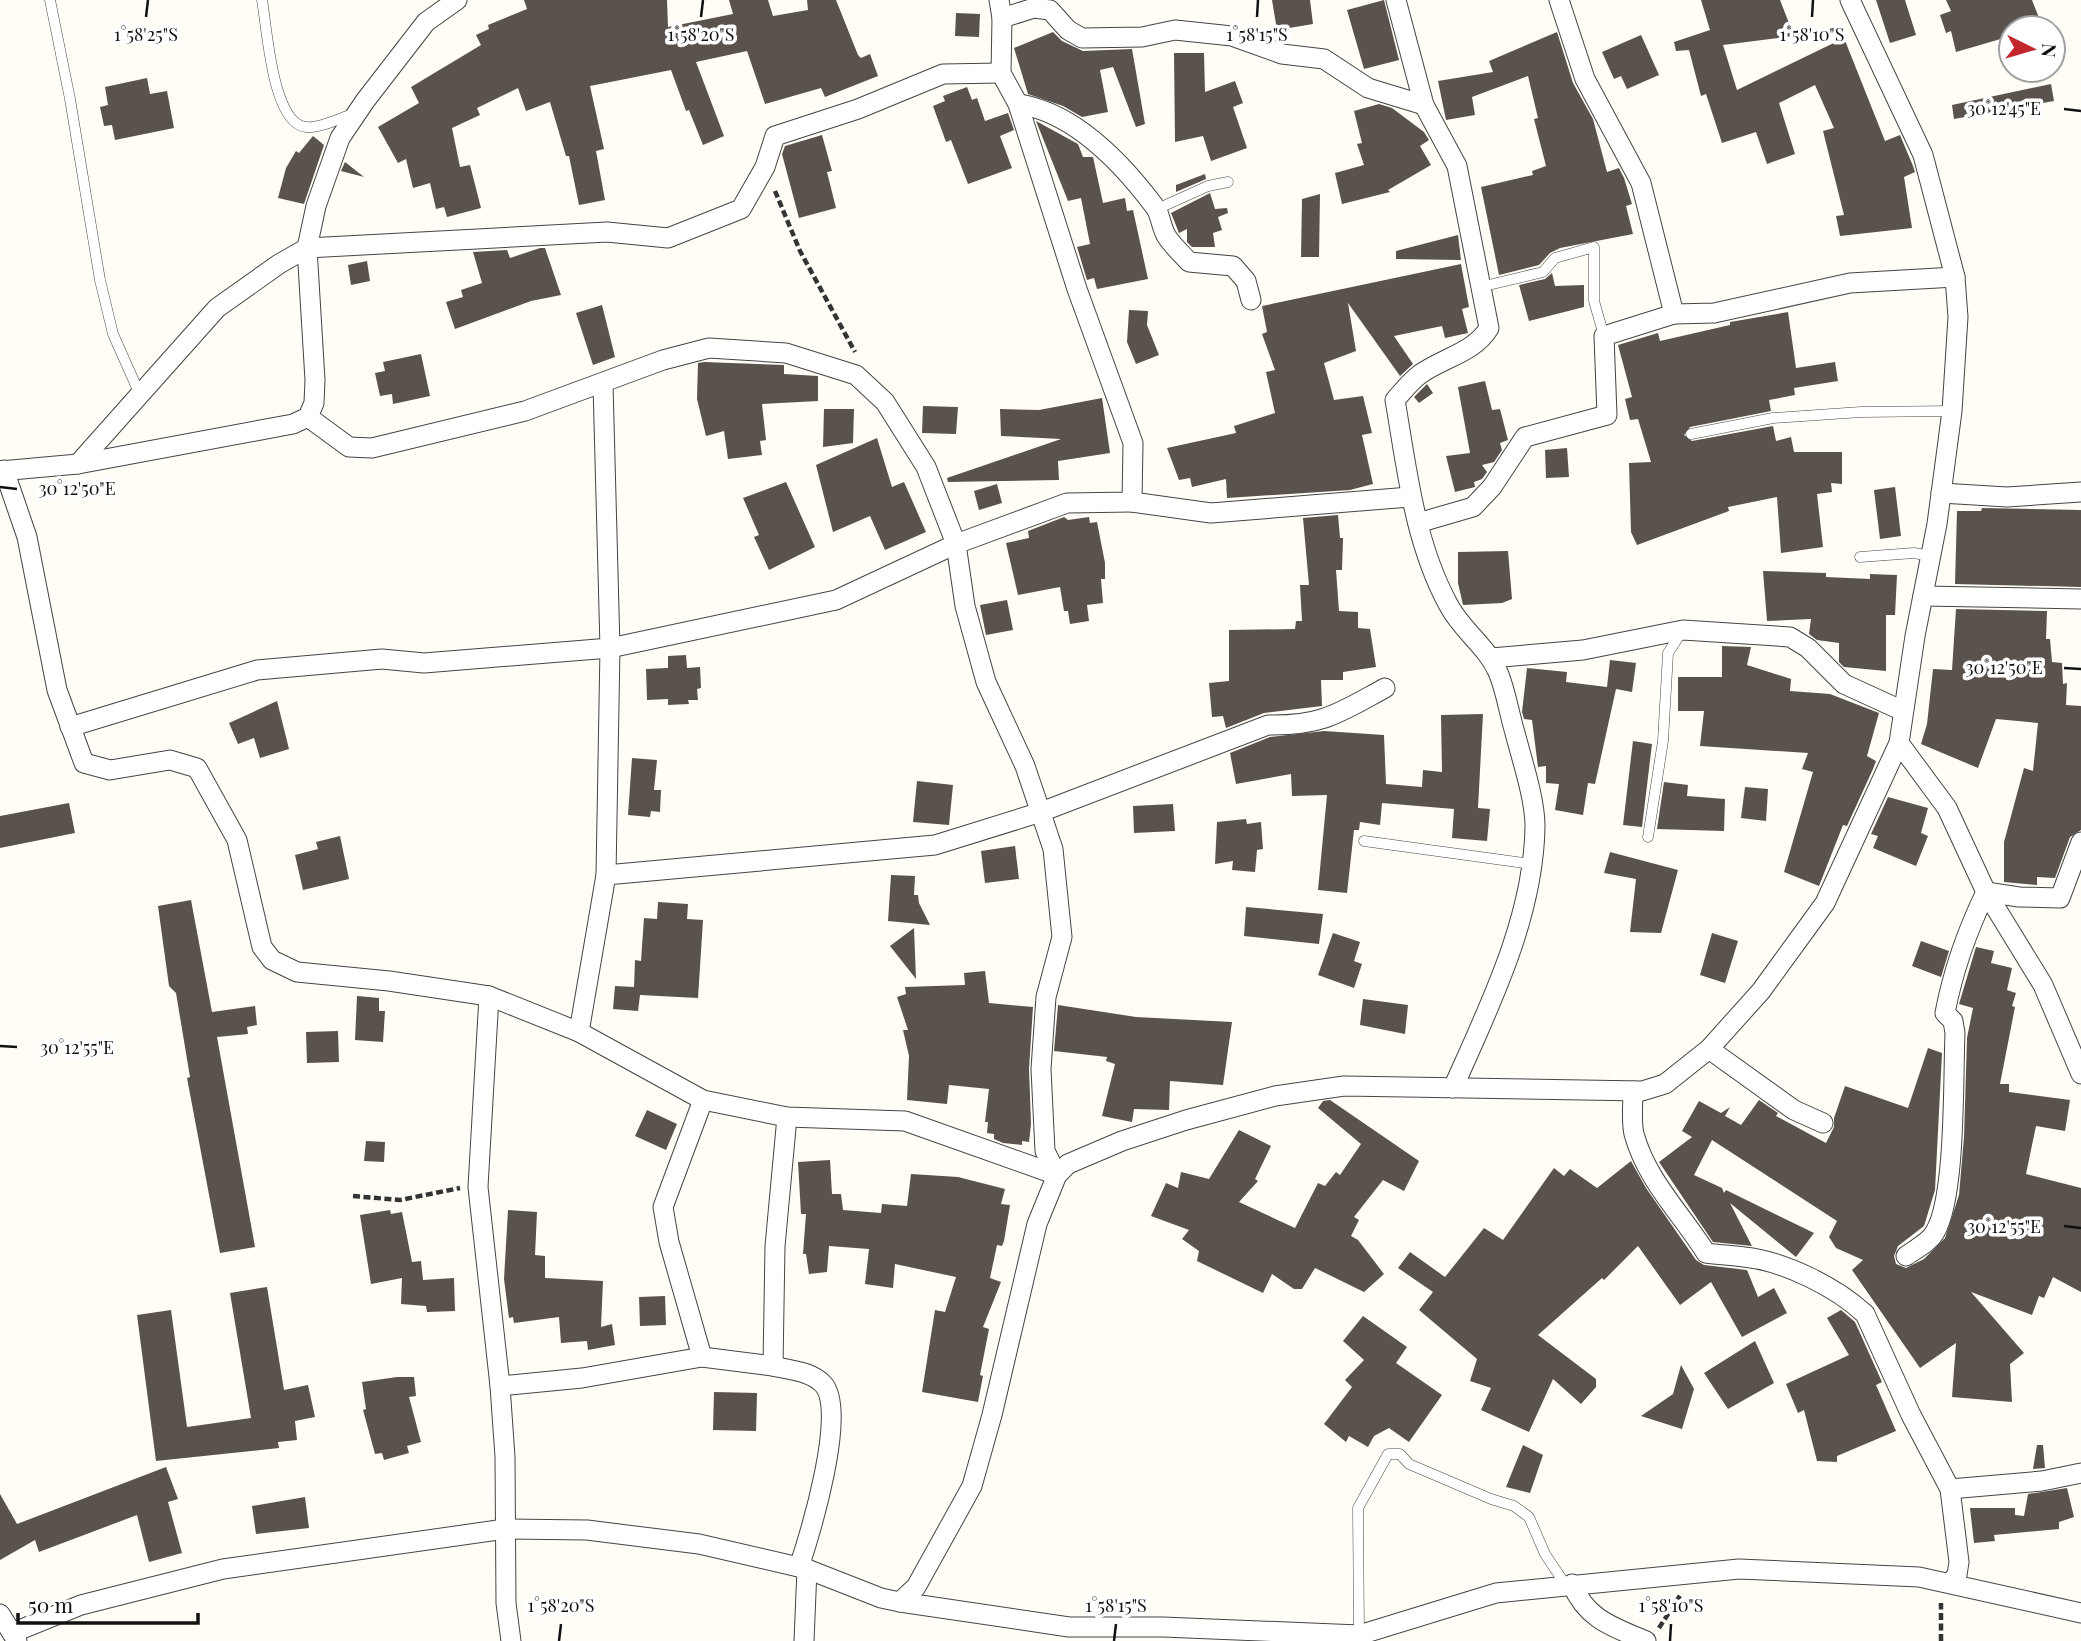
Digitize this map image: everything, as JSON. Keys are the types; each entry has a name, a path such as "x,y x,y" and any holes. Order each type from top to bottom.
{"street":[{"path":"457,0 426,22 357,113 336,149 316,206 307,248 315,380 314,403 308,417 293,424 78,464 2,470 27,537 57,690 84,762 110,770 170,760 197,768 237,840 262,947 272,960 297,972 389,981 489,996 579,1032 704,1100 787,1117 905,1121 1057,1175"},
{"path":"1396,0 1424,105 1457,166 1489,328 1482,339 1420,375 1395,400 1410,497 1449,607 1491,658 1499,674 1535,824 1532,864 1516,932 1486,1015 1453,1088"},
{"path":"1559,0 1585,79 1641,183 1674,314"},
{"path":"900,1602 916,1587 971,1486 1021,1302 1037,1224 1057,1175 1079,1157 1122,1141 1275,1096 1344,1086 1633,1091 1665,1084 1709,1049 1762,990 1825,903 1899,743 1941,493 1952,411 1958,317 1955,277 1923,155 1850,0"},
{"path":"1132,502 1133,443 1077,289 1018,104 1001,73 1001,9 1050,10 1068,30 1082,38 1142,37 1175,30 1232,36 1282,54 1324,60 1368,88 1424,105"},
{"path":"78,464 141,397 159,370 217,308 279,264 307,248 607,232 668,238 741,209 765,167 775,136 858,109 943,74 1001,73"},
{"path":"1018,104 1042,107 1069,123 1115,160 1157,209 1166,236 1189,262 1233,266 1246,281 1251,300"},
{"path":"1418,523 1473,507 1492,487 1525,436 1607,415 1604,336 1674,314 1714,313 1850,283 1955,277"},
{"path":"308,417 349,447 372,448 525,411 663,360 709,348 786,353 856,375 885,402 926,467 956,544 965,606 986,682 1025,766 1053,849 1062,937 1046,997 1041,1069 1045,1152 1057,1175"},
{"path":"579,1032 606,875 610,648 603,384"},
{"path":"1941,493 2007,497 2081,492"},
{"path":"70,727 257,670 360,661 424,663 610,648 836,600 956,544 1067,503 1132,502 1211,513 1410,497"},
{"path":"1923,596 2081,599"},
{"path":"1491,658 1583,650 1683,630 1790,638 1808,648 1844,684 1903,711"},
{"path":"606,875 935,845 1041,812 1232,736 1268,725 1297,725 1329,719 1385,688"},
{"path":"1899,743 1947,808 1986,892 2043,985 2081,1074"},
{"path":"1986,892 2019,897 2060,898 2081,842"},
{"path":"1906,1256 1935,1234 1945,1201 1952,1136 1955,1033 1953,1021 1945,1013 1950,985 1971,922 1986,892"},
{"path":"489,996 478,1187 500,1386 506,1603 511,1641"},
{"path":"1709,1049 1794,1110 1823,1123"},
{"path":"1633,1091 1634,1132 1654,1183 1673,1203 1680,1218 1706,1253 1745,1256 1790,1271 1841,1296 1865,1314 1911,1415 1950,1489 1959,1562 1957,1575 1950,1583"},
{"path":"702,1357 669,1242 663,1206 704,1100"},
{"path":"773,1366 775,1247 787,1117"},
{"path":"500,1386 582,1378 702,1357 773,1366 808,1374 822,1382 832,1402 822,1494 803,1568 804,1641"},
{"path":"1950,1489 2042,1481 2081,1474"},
{"path":"0,1614 15,1637 81,1605 210,1572 505,1528 587,1530 699,1544 803,1568 881,1598 1069,1627 1359,1635 1496,1594 1568,1584 1739,1569 1919,1577 2081,1613"},
{"path":"1568,1584 1579,1602 1595,1619 1650,1637"}],"lane":[{"path":"50,0 70,99 100,281 113,334 141,397"},
{"path":"262,0 278,97 293,122 307,128 357,113"},
{"path":"1157,209 1208,186 1228,182"},
{"path":"1480,287 1543,272 1555,258 1594,247 1594,302 1604,336"},
{"path":"1692,434 1773,418 1861,412 1952,411"},
{"path":"1860,557 1914,553 1930,556"},
{"path":"1648,837 1663,741 1668,653 1683,630"},
{"path":"1364,841 1532,864"},
{"path":"1359,1635 1359,1508 1388,1454 1400,1454 1409,1464 1514,1506 1529,1517 1545,1553 1568,1584"}],"path":[{"path":"765,167 800,251 859,359"},
{"path":"353,1196 400,1200 478,1187"},
{"path":"1650,1637 1675,1608 1688,1573"},
{"path":"1941,1641 1941,1604 1950,1583"}],"building":[{"path":"524,0 667,0 668,27 733,14 729,0 768,0 773,16 808,10 807,0 836,0 858,55 861,58 870,54 878,76 825,97 821,88 765,104 747,51 696,62 724,136 703,145 689,110 686,111 671,70 590,86 604,149 596,151 605,200 579,205 569,156 566,156 550,102 526,111 518,88 477,108 480,115 452,128 460,167 470,165 481,208 447,217 444,207 436,209 430,183 413,188 406,159 398,163 378,127 419,103 411,87 481,45 476,35 489,29 488,25 527,9"},
{"path":"1272,0 1310,0 1313,24 1277,30"},
{"path":"1384,0 1399,60 1364,69 1347,10"},
{"path":"1701,0 1780,0 1794,36 1723,45 1737,90 1844,38 1885,141 1900,135 1913,166 1915,172 1904,177 1912,228 1840,236 1836,216 1844,215 1823,131 1834,128 1815,85 1779,103 1795,154 1767,164 1756,132 1722,143 1706,94 1701,96 1689,50 1676,51 1674,42 1710,30"},
{"path":"1876,0 1905,0 1916,35 1890,43"},
{"path":"1946,0 2032,0 2038,14 1997,14 1997,40 1956,52 1951,31 1946,33 1940,15 1951,11"},
{"path":"956,13 980,14 979,37 955,36"},
{"path":"1053,32 1062,41 1083,51 1132,49 1145,124 1136,127 1113,67 1100,70 1108,112 1082,117 1063,106 1028,94 1014,48"},
{"path":"1557,32 1573,83 1593,119 1607,172 1619,168 1624,178 1632,204 1626,206 1633,234 1560,248 1550,253 1539,265 1499,275 1481,187 1533,175 1532,171 1546,166 1534,119 1538,118 1528,76 1472,97 1475,115 1446,120 1438,81 1493,72 1489,61"},
{"path":"1641,35 1659,75 1627,89 1621,76 1614,79 1602,52"},
{"path":"1174,53 1204,53 1205,92 1235,81 1243,103 1233,107 1247,148 1211,161 1203,136 1175,142"},
{"path":"147,78 150,94 167,91 174,128 115,140 112,125 104,126 100,107 108,105 105,87"},
{"path":"2051,84 2054,101 1954,119 1952,105"},
{"path":"967,87 972,100 977,98 985,121 1008,113 1014,130 1000,136 1012,168 968,184 951,140 946,142 933,106 945,101 943,96"},
{"path":"1379,104 1392,108 1424,132 1429,140 1420,146 1431,165 1388,190 1390,192 1342,204 1335,173 1364,165 1357,144 1362,143 1354,111"},
{"path":"1036,121 1078,144 1083,157 1093,157 1103,203 1125,198 1127,211 1133,210 1148,279 1097,289 1094,278 1087,280 1077,247 1090,244 1081,198 1068,201"},
{"path":"822,135 832,171 827,172 836,208 799,218 782,154 785,146"},
{"path":"313,136 324,145 304,204 278,198 286,168 296,151 299,153"},
{"path":"345,162 364,177 341,171"},
{"path":"1205,174 1206,179 1176,192 1176,185"},
{"path":"1210,193 1215,209 1227,208 1228,213 1218,217 1222,230 1213,233 1215,247 1192,247 1187,242 1187,229 1179,233 1171,213"},
{"path":"1320,194 1319,257 1301,257 1302,199"},
{"path":"1458,235 1461,260 1396,259 1396,251"},
{"path":"545,248 561,295 531,301 455,329 446,302 463,297 461,290 482,283 473,252 507,250 510,258"},
{"path":"367,261 370,281 351,285 348,265"},
{"path":"1461,264 1469,307 1462,309 1468,333 1445,338 1442,326 1394,336 1413,364 1400,376 1348,303 1356,351 1324,363 1334,400 1363,396 1372,433 1362,435 1373,484 1350,490 1227,498 1226,479 1192,487 1190,478 1179,480 1167,448 1236,433 1234,426 1275,413 1266,372 1275,370 1262,334 1267,332 1262,306"},
{"path":"1552,273 1555,286 1584,285 1584,307 1529,321 1519,285 1545,279"},
{"path":"602,305 615,357 593,365 576,313"},
{"path":"1129,310 1148,311 1147,325 1159,355 1136,364 1127,342"},
{"path":"1788,312 1796,368 1835,362 1838,381 1794,388 1795,395 1769,400 1771,411 1690,427 1684,435 1692,441 1773,426 1776,441 1791,437 1794,452 1842,452 1842,484 1831,483 1832,492 1817,494 1823,547 1781,553 1777,497 1728,507 1729,511 1637,545 1631,532 1629,463 1651,462 1638,419 1630,420 1625,399 1632,397 1618,345 1658,333 1660,341 1730,325 1730,322"},
{"path":"421,354 430,396 393,404 392,394 380,396 375,373 385,371 383,362"},
{"path":"698,363 784,365 784,374 818,376 818,401 762,404 766,440 760,441 762,455 728,459 724,431 706,436 697,399"},
{"path":"1485,381 1492,410 1500,409 1508,440 1500,443 1502,450 1494,462 1482,465 1487,472 1482,479 1474,482 1475,487 1455,492 1446,456 1470,453 1458,387"},
{"path":"1427,384 1433,393 1419,403 1414,397"},
{"path":"1102,398 1110,453 1058,461 1059,480 948,482 947,478 1061,439 1001,436 1000,409 1039,410"},
{"path":"923,406 958,407 956,434 922,433"},
{"path":"824,409 854,409 853,443 823,447"},
{"path":"877,438 892,487 904,482 926,532 885,550 870,516 833,532 816,465"},
{"path":"1567,448 1569,477 1546,478 1545,450"},
{"path":"786,482 815,547 769,570 754,537 759,535 743,498"},
{"path":"997,484 1002,503 979,510 974,491"},
{"path":"1895,487 1901,536 1880,539 1874,490"},
{"path":"1982,508 2081,510 2081,587 1955,584 1957,511 1981,511"},
{"path":"1338,515 1340,538 1343,538 1342,570 1336,570 1339,611 1358,612 1358,628 1370,629 1376,667 1343,672 1343,680 1321,680 1322,706 1264,713 1226,728 1223,716 1212,717 1209,683 1229,681 1229,630 1295,629 1296,621 1302,621 1300,585 1309,585 1303,518"},
{"path":"1064,517 1068,520 1089,517 1090,523 1097,522 1105,563 1105,579 1101,579 1103,603 1087,605 1089,621 1070,624 1068,611 1064,611 1060,587 1018,595 1006,543 1029,538 1028,531"},
{"path":"1508,551 1512,599 1502,603 1463,605 1458,583 1458,552"},
{"path":"1763,571 1826,573 1826,577 1870,579 1870,574 1897,575 1895,615 1886,615 1886,671 1844,667 1839,662 1839,643 1817,640 1809,634 1811,619 1767,621"},
{"path":"1007,600 1013,630 986,635 980,605"},
{"path":"1956,609 2047,611 2046,639 2050,639 2052,662 2062,663 2063,684 2067,683 2066,705 2081,706 2081,830 2070,837 2055,878 2037,877 2037,885 2004,882 2004,842 2024,768 2033,771 2038,723 1996,719 1978,768 1921,744 1927,724 1933,669 1952,670"},
{"path":"1722,646 1751,647 1747,665 1791,679 1790,691 1830,694 1879,713 1867,756 1876,761 1847,826 1843,825 1819,886 1784,872 1813,772 1802,769 1808,753 1700,746 1704,711 1678,711 1678,677 1722,677"},
{"path":"686,655 687,668 700,667 701,688 697,689 698,700 688,700 689,704 668,705 668,699 647,700 646,669 668,668 668,656"},
{"path":"1610,660 1636,663 1632,692 1616,689 1595,784 1588,783 1583,815 1555,810 1559,784 1546,783 1546,766 1538,767 1532,720 1524,719 1522,712 1527,668 1567,672 1566,682 1607,687"},
{"path":"277,701 289,749 260,758 254,738 238,744 229,723"},
{"path":"1483,714 1478,808 1490,809 1487,841 1452,838 1454,809 1382,803 1380,825 1360,822 1359,830 1354,830 1347,893 1318,890 1327,795 1292,796 1291,774 1236,784 1230,753 1270,737 1324,731 1384,735 1386,784 1422,787 1423,770 1442,772 1441,715"},
{"path":"1633,741 1652,744 1642,827 1623,825"},
{"path":"632,758 657,760 654,790 661,790 660,812 651,811 650,817 628,815"},
{"path":"917,781 953,785 949,825 913,822"},
{"path":"1664,782 1688,785 1687,796 1725,799 1724,831 1657,829"},
{"path":"1745,787 1768,789 1766,821 1741,818"},
{"path":"1888,797 1928,808 1921,833 1928,836 1916,866 1873,848 1878,836 1871,834"},
{"path":"69,803 75,833 0,848 0,816"},
{"path":"1173,804 1175,831 1134,833 1133,806"},
{"path":"1246,819 1247,824 1261,822 1263,849 1257,850 1255,872 1232,870 1233,861 1215,864 1217,822"},
{"path":"340,836 349,879 303,890 295,855 318,849 316,842"},
{"path":"1015,846 1019,879 985,883 981,851"},
{"path":"1610,852 1678,870 1661,933 1630,932 1636,879 1604,873"},
{"path":"891,875 915,876 914,895 918,895 930,925 888,921"},
{"path":"191,900 212,1012 255,1006 257,1025 247,1027 248,1034 217,1037 255,1247 220,1253 187,1078 190,1077 176,993 169,986 158,906"},
{"path":"658,902 688,904 687,919 703,920 698,998 640,995 638,1011 613,1009 615,986 634,987 635,960 641,961 644,918 657,919"},
{"path":"1246,907 1323,914 1319,944 1244,936"},
{"path":"914,928 916,979 890,946"},
{"path":"1333,933 1360,942 1354,961 1362,964 1354,988 1318,975"},
{"path":"1712,933 1738,941 1725,983 1700,975"},
{"path":"1921,941 1949,951 1941,977 1912,966"},
{"path":"1976,947 1994,951 1991,963 2012,968 2007,990 2016,993 2012,1006 2015,1007 2000,1084 2009,1084 2009,1092 2070,1100 2065,1131 2036,1126 2026,1174 2081,1188 2081,1292 2053,1277 2044,1298 2039,1296 2032,1315 1971,1292 2024,1353 2010,1364 2012,1402 1952,1397 1956,1343 1920,1368 1852,1270 1863,1260 1836,1248 1829,1237 1837,1221 1712,1140 1694,1175 1722,1188 1724,1193 1726,1190 1814,1233 1796,1257 1730,1203 1752,1246 1713,1242 1659,1162 1692,1137 1682,1131 1699,1101 1721,1113 1730,1107 1725,1116 1741,1125 1759,1100 1778,1113 1776,1116 1826,1143 1834,1127 1834,1118 1845,1086 1908,1108 1928,1048 1942,1053 1935,1190 1924,1226 1898,1246 1894,1256 1896,1264 1906,1268 1924,1259 1945,1238 1959,1195 1967,1038 1973,1008 1959,1004"},
{"path":"985,971 989,1003 1033,1007 1029,1069 1031,1124 1029,1142 1022,1141 1022,1145 1003,1143 994,1139 994,1134 987,1133 988,1122 985,1122 989,1089 949,1085 947,1104 907,1100 909,1056 903,1030 908,1030 897,997 906,994 905,987 965,985 964,973"},
{"path":"357,996 379,998 379,1011 385,1011 383,1042 355,1040"},
{"path":"1363,999 1408,1005 1405,1034 1360,1025"},
{"path":"1058,1005 1136,1017 1232,1022 1223,1085 1170,1081 1169,1110 1134,1109 1132,1122 1102,1116 1115,1064 1106,1061 1107,1057 1054,1051"},
{"path":"338,1031 339,1062 307,1063 306,1032"},
{"path":"1330,1100 1419,1161 1404,1191 1383,1180 1354,1217 1359,1220 1351,1236 1358,1240 1384,1274 1364,1292 1315,1268 1302,1289 1294,1289 1272,1274 1263,1293 1197,1261 1199,1251 1182,1239 1189,1230 1151,1216 1166,1183 1178,1188 1181,1172 1209,1179 1239,1130 1271,1146 1255,1179 1258,1181 1239,1202 1295,1228 1318,1183 1325,1186 1336,1172 1340,1175 1361,1144 1318,1108 1323,1101"},
{"path":"647,1110 677,1124 666,1150 635,1136"},
{"path":"366,1141 385,1142 384,1162 364,1161"},
{"path":"830,1160 832,1194 841,1194 843,1210 881,1213 882,1204 907,1206 911,1174 958,1177 1005,1189 1001,1204 1010,1205 1004,1241 1002,1246 997,1245 990,1278 1001,1282 983,1327 989,1329 978,1402 922,1392 935,1310 945,1312 956,1277 895,1264 893,1288 865,1284 869,1249 829,1246 827,1272 809,1274 806,1254 803,1254 806,1214 801,1214 798,1162"},
{"path":"1631,1161 1646,1188 1696,1260 1704,1265 1747,1270 1758,1297 1774,1288 1787,1313 1742,1337 1711,1282 1680,1305 1638,1246 1604,1280 1602,1278 1538,1335 1596,1379 1596,1387 1581,1404 1553,1379 1529,1432 1481,1410 1491,1388 1470,1381 1477,1359 1419,1310 1433,1292 1398,1268 1410,1252 1445,1277 1484,1228 1503,1240 1554,1168 1564,1176 1570,1169 1597,1188"},
{"path":"390,1210 391,1214 402,1212 412,1262 421,1261 423,1280 454,1278 455,1311 427,1312 426,1306 401,1304 402,1278 371,1284 360,1215"},
{"path":"508,1210 537,1212 535,1255 545,1256 545,1278 603,1281 601,1327 612,1324 615,1345 588,1350 587,1341 561,1343 559,1317 514,1323 513,1317 509,1318 504,1279"},
{"path":"267,1287 284,1390 308,1385 315,1417 295,1421 297,1440 278,1442 279,1448 156,1461 137,1315 171,1310 187,1427 251,1418 230,1293"},
{"path":"665,1296 666,1325 640,1326 639,1297"},
{"path":"1841,1310 1855,1322 1882,1382 1876,1385 1896,1431 1837,1456 1837,1462 1817,1461 1804,1410 1798,1413 1786,1384 1849,1355 1827,1318"},
{"path":"1363,1316 1407,1347 1396,1363 1442,1395 1409,1442 1389,1428 1374,1436 1368,1447 1349,1436 1346,1442 1324,1424 1352,1387 1345,1380 1364,1360 1343,1341"},
{"path":"1755,1341 1774,1383 1728,1409 1704,1373"},
{"path":"1681,1365 1694,1389 1682,1429 1641,1416 1673,1394"},
{"path":"414,1377 416,1396 409,1397 421,1442 407,1446 409,1453 384,1460 382,1453 375,1454 363,1410 366,1409 362,1382"},
{"path":"714,1392 757,1393 756,1431 713,1430"},
{"path":"1523,1445 1543,1455 1530,1493 1506,1487"},
{"path":"2037,1445 2043,1445 2045,1468 2033,1469"},
{"path":"166,1467 178,1499 168,1502 182,1553 149,1562 137,1515 39,1552 35,1540 0,1560 0,1494 17,1524"},
{"path":"2067,1488 2074,1517 2059,1522 2059,1529 1994,1535 1995,1541 1974,1543 1970,1508 2015,1508 2015,1515 2024,1516 2028,1494"},
{"path":"305,1497 309,1528 256,1534 252,1506"}]}
